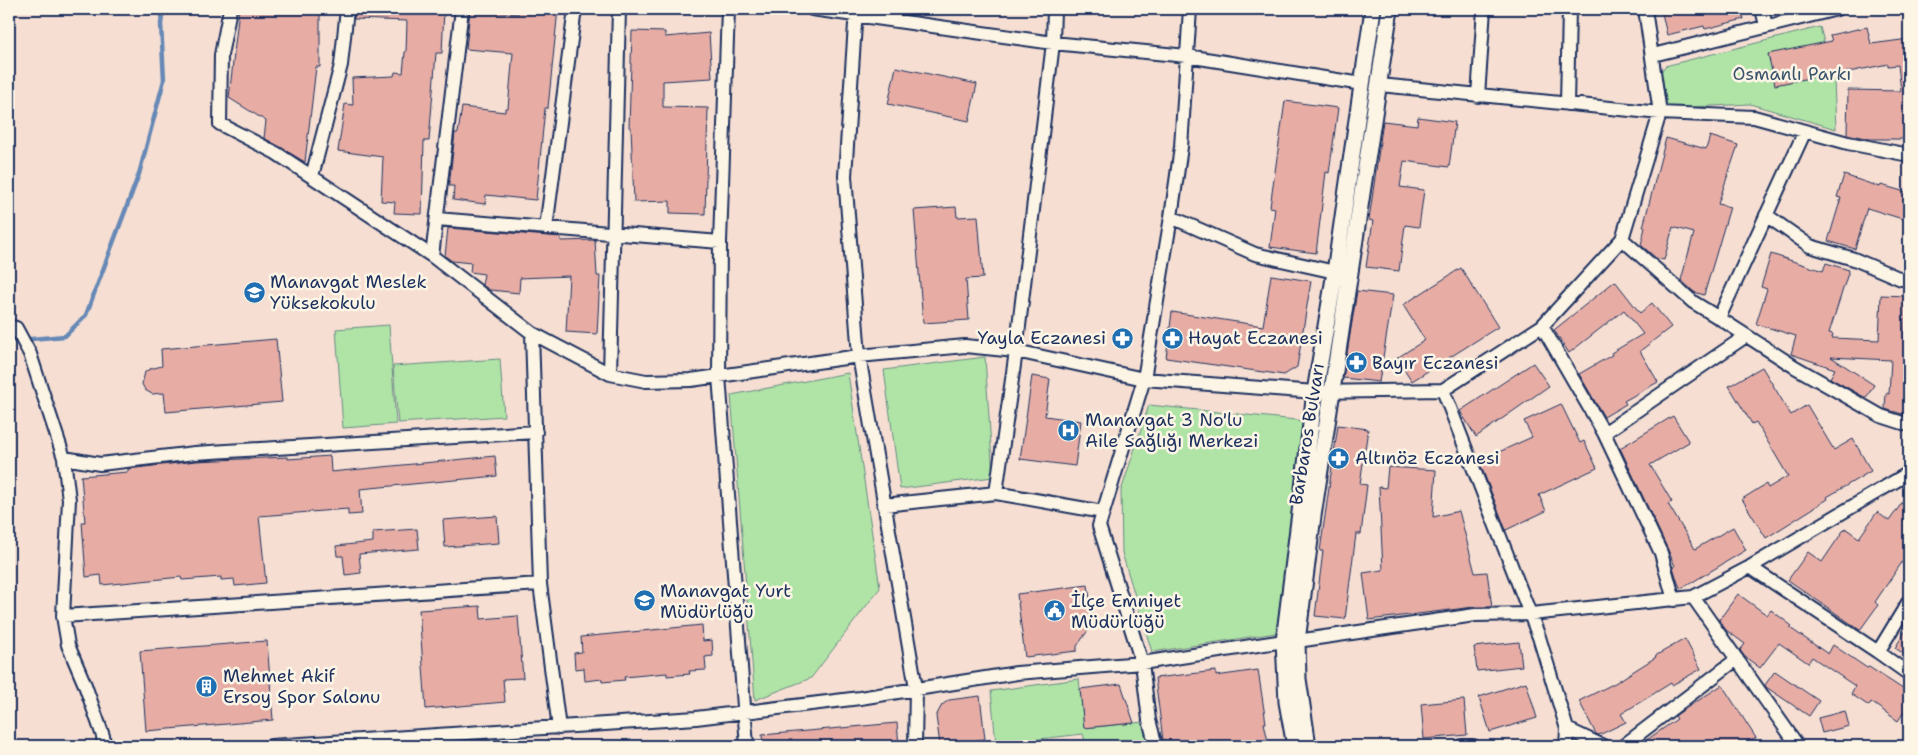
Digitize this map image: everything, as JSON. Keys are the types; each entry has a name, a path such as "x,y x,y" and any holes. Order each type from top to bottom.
{"street":[{"path":"230,9 221,55 220,124 276,153 432,256 532,333 610,374 646,381 691,380 860,356 965,346 1016,350 1144,379 1333,393 1443,390 1542,326 1622,239 1660,113 1645,9"},
{"path":"312,176 341,65 347,9"},
{"path":"432,256 462,9"},
{"path":"546,228 576,9"},
{"path":"610,374 619,9"},
{"path":"728,9 720,242 719,376 747,746"},
{"path":"812,9 856,12 1053,43 1187,56 1362,84"},
{"path":"996,493 1016,350 1053,43 1054,9"},
{"path":"1156,746 1149,720 1142,663 1099,526 1144,379 1181,147 1190,9"},
{"name":"Barbaros Bulvarı","path":"1295,746 1287,702 1291,641 1315,392 1335,272 1373,9"},
{"name":"Barbaros Bulvarı","path":"1308,746 1291,641 1333,393 1390,9"},
{"path":"1478,96 1484,9"},
{"path":"1567,104 1569,9"},
{"path":"1762,9 1766,26"},
{"path":"1653,55 1829,10"},
{"path":"856,12 845,176 860,356 916,688 915,746"},
{"path":"1380,85 1660,113 1754,117 1848,143 1909,155"},
{"path":"1719,318 1805,131"},
{"path":"1766,215 1810,246 1854,259 1901,279 1909,280"},
{"path":"1171,218 1255,254 1335,272"},
{"path":"437,219 720,242"},
{"path":"1622,239 1693,302 1795,367 1881,416 1909,425"},
{"path":"9,326 16,328 30,354 64,458 69,500 63,616 68,645 85,684 103,736 104,746"},
{"path":"1542,326 1604,433 1661,553 1674,600"},
{"path":"532,333 540,584 559,728"},
{"path":"1604,433 1746,336"},
{"path":"1443,390 1539,637 1567,729 1566,746"},
{"path":"64,458 100,464 195,454 536,432"},
{"path":"272,746 696,718 860,698 1018,673 1142,663 1475,615 1531,614 1693,597 1750,567 1909,473"},
{"path":"884,506 996,493 1103,512"},
{"path":"1750,567 1909,674"},
{"path":"63,616 540,584"},
{"path":"1693,597 1798,746"},
{"path":"1878,652 1909,601"},
{"path":"1623,746 1737,659"},
{"path":"1567,729 1602,746"},
{"path":"1462,746 1472,746"}],"green space":[{"name":"Osmanlı Parkı","path":"1820,27 1834,80 1836,129 1750,104 1673,108 1667,105 1661,72 1665,66"},
{"path":"389,325 396,424 343,428 336,329"},
{"path":"985,357 993,477 900,489 884,370"},
{"path":"500,359 504,416 398,423 393,366"},
{"path":"848,373 880,588 811,678 755,700 731,395"},
{"path":"1149,405 1306,421 1276,633 1152,652 1122,553 1121,491"},
{"path":"1079,679 1084,728 1144,722 1147,746 1086,746 1083,734 996,744 991,691"}],"building":[{"path":"239,9 320,9 320,67 316,67 305,162 264,138 266,121 229,98"},
{"path":"355,9 444,9 442,53 436,53 429,141 424,141 422,214 394,213 395,202 381,201 383,157 338,151 345,104 353,105 352,78 394,76 395,72 403,73 406,52 407,21 354,19"},
{"path":"518,9 558,9 548,108 545,108 536,200 486,195 485,204 453,200 454,186 449,186 455,133 458,133 462,107 505,112 505,108 508,108 513,53 466,49 470,10 518,14"},
{"path":"1661,9 1741,9 1744,19 1705,29 1704,26 1667,35"},
{"path":"1867,27 1871,44 1909,39 1909,139 1870,139 1847,134 1848,90 1901,91 1898,65 1888,66 1888,64 1839,74 1838,72 1775,85 1768,54 1832,41 1830,35"},
{"path":"632,31 665,32 665,37 709,33 712,78 663,81 663,107 708,108 705,214 670,213 670,201 634,202 631,127 629,127"},
{"path":"896,67 977,84 969,121 888,104"},
{"path":"1285,101 1338,108 1329,173 1326,172 1316,253 1270,247 1275,208 1270,207"},
{"path":"1418,117 1455,122 1449,167 1404,161 1400,187 1424,190 1419,227 1405,225 1399,271 1366,267 1373,221 1369,220 1383,121 1417,125"},
{"path":"1710,136 1738,145 1718,204 1730,207 1704,295 1694,292 1681,280 1694,233 1673,227 1664,260 1656,258 1641,245 1645,227 1643,227 1666,138 1706,149"},
{"path":"1844,175 1880,187 1881,185 1909,193 1909,221 1867,208 1855,249 1828,241 1841,198 1837,197"},
{"path":"956,207 957,217 978,216 983,278 966,279 969,320 923,323 914,210"},
{"path":"448,228 561,237 561,241 595,240 597,276 600,276 597,334 566,332 569,276 520,278 519,293 490,290 482,285 484,274 470,272 471,263 452,261 445,256"},
{"path":"1771,254 1823,271 1826,263 1849,270 1829,333 1833,334 1832,338 1879,340 1881,295 1907,296 1904,347 1909,348 1909,416 1885,409 1886,393 1889,394 1891,360 1831,357 1874,385 1866,398 1830,378 1835,369 1791,354 1796,336 1756,324 1767,289 1761,287"},
{"path":"1461,268 1498,327 1412,381 1397,358 1425,340 1403,305"},
{"path":"1271,275 1311,281 1297,367 1284,375 1166,358 1172,312 1263,326"},
{"path":"1615,281 1640,313 1652,303 1671,327 1640,351 1658,382 1624,401 1626,404 1604,417 1579,374 1643,334 1624,310 1569,353 1554,330"},
{"path":"1357,291 1393,295 1379,382 1343,378"},
{"path":"276,339 282,402 166,412 164,393 152,394 145,390 142,384 145,372 162,366 161,349"},
{"path":"1533,363 1549,386 1476,437 1460,411"},
{"path":"1762,367 1791,415 1807,405 1834,450 1853,439 1871,471 1827,497 1828,499 1766,538 1742,499 1766,484 1768,488 1788,476 1756,422 1752,424 1729,386"},
{"name":"Manavgat 3 No'lu Aile Sağlığı Merkezi","path":"1032,376 1050,379 1045,416 1081,421 1075,466 1020,459"},
{"path":"1561,404 1580,443 1584,441 1597,468 1539,495 1546,511 1506,530 1479,461 1532,437 1524,421"},
{"path":"1673,416 1689,442 1650,465 1672,502 1668,504 1695,549 1733,527 1746,550 1681,589 1673,567 1675,566 1620,448"},
{"path":"1338,425 1368,429 1360,484 1367,485 1361,534 1356,534 1345,619 1315,616 1323,551 1320,551"},
{"path":"330,456 331,472 495,456 497,476 360,489 362,514 348,515 348,509 259,516 266,583 235,586 234,579 221,580 221,577 182,580 181,577 102,585 101,575 86,577 82,522 85,522 81,476 128,472 128,469 196,461"},
{"path":"1388,467 1436,470 1433,517 1459,511 1475,573 1487,572 1492,607 1474,607 1369,620 1363,573 1383,570 1379,487 1386,488"},
{"path":"1909,493 1909,552 1875,602 1878,605 1860,630 1788,580 1808,552 1822,562 1845,528 1859,538 1877,512 1889,521"},
{"path":"497,516 499,543 445,547 443,520"},
{"path":"417,529 419,549 359,554 361,573 345,575 343,556 337,556 336,546 373,542 373,532"},
{"name":"İlçe Emniyet Müdürlüğü","path":"1088,585 1094,628 1089,629 1077,646 1077,651 1025,657 1017,594"},
{"path":"1738,594 1767,615 1771,610 1792,626 1790,628 1828,654 1833,645 1909,693 1909,704 1898,721 1871,702 1869,706 1851,694 1855,686 1812,657 1808,663 1779,643 1760,668 1744,656 1740,650 1745,644 1726,630 1719,620"},
{"path":"480,606 481,619 518,616 523,678 503,679 505,702 426,709 419,610"},
{"path":"702,625 703,641 712,640 713,656 705,657 706,670 689,671 690,674 667,676 667,673 624,677 625,680 602,682 602,679 585,681 584,668 575,669 574,653 582,652 581,637"},
{"path":"1909,625 1909,657 1895,648"},
{"path":"1685,639 1701,669 1672,685 1671,683 1621,714 1626,722 1599,735 1596,734 1579,701 1615,683 1655,656"},
{"name":"Mehmet Akif Ersoy Spor Salonu","path":"267,641 273,720 146,731 140,651"},
{"path":"1519,642 1522,666 1477,671 1474,647"},
{"path":"1258,670 1266,723 1264,723 1269,746 1167,746 1166,740 1163,740 1155,678 1216,671 1216,676"},
{"path":"1775,671 1819,701 1809,716 1766,687 1765,685"},
{"path":"1526,682 1537,718 1490,732 1479,697"},
{"path":"1121,684 1134,723 1084,728 1080,689"},
{"path":"1722,685 1756,738 1743,746 1638,746 1677,719 1675,716 1679,713"},
{"path":"980,696 985,739 940,745 936,716 942,705 949,700"},
{"path":"1464,700 1467,735 1424,739 1421,704"},
{"path":"1845,711 1849,726 1822,733 1818,718"},
{"path":"897,723 899,746 763,746 762,735"}],"waterway":[{"path":"9,341 65,336 86,315 139,174 164,80 161,24 163,9"}],"place":[{"name":"Manavgat Meslek Yüksekokulu","path":"254,292"},
{"name":"Yayla Eczanesi","path":"1122,338"},
{"name":"Hayat Eczanesi","path":"1172,338"},
{"name":"Bayır Eczanesi","path":"1356,363"},
{"name":"Manavgat 3 No'lu Aile Sağlığı Merkezi","path":"1069,430"},
{"name":"Altınöz Eczanesi","path":"1339,458"},
{"name":"Manavgat Yurt Müdürlüğü","path":"644,601"},
{"name":"İlçe Emniyet Müdürlüğü","path":"1055,611"},
{"name":"Mehmet Akif Ersoy Spor Salonu","path":"207,686"}]}
